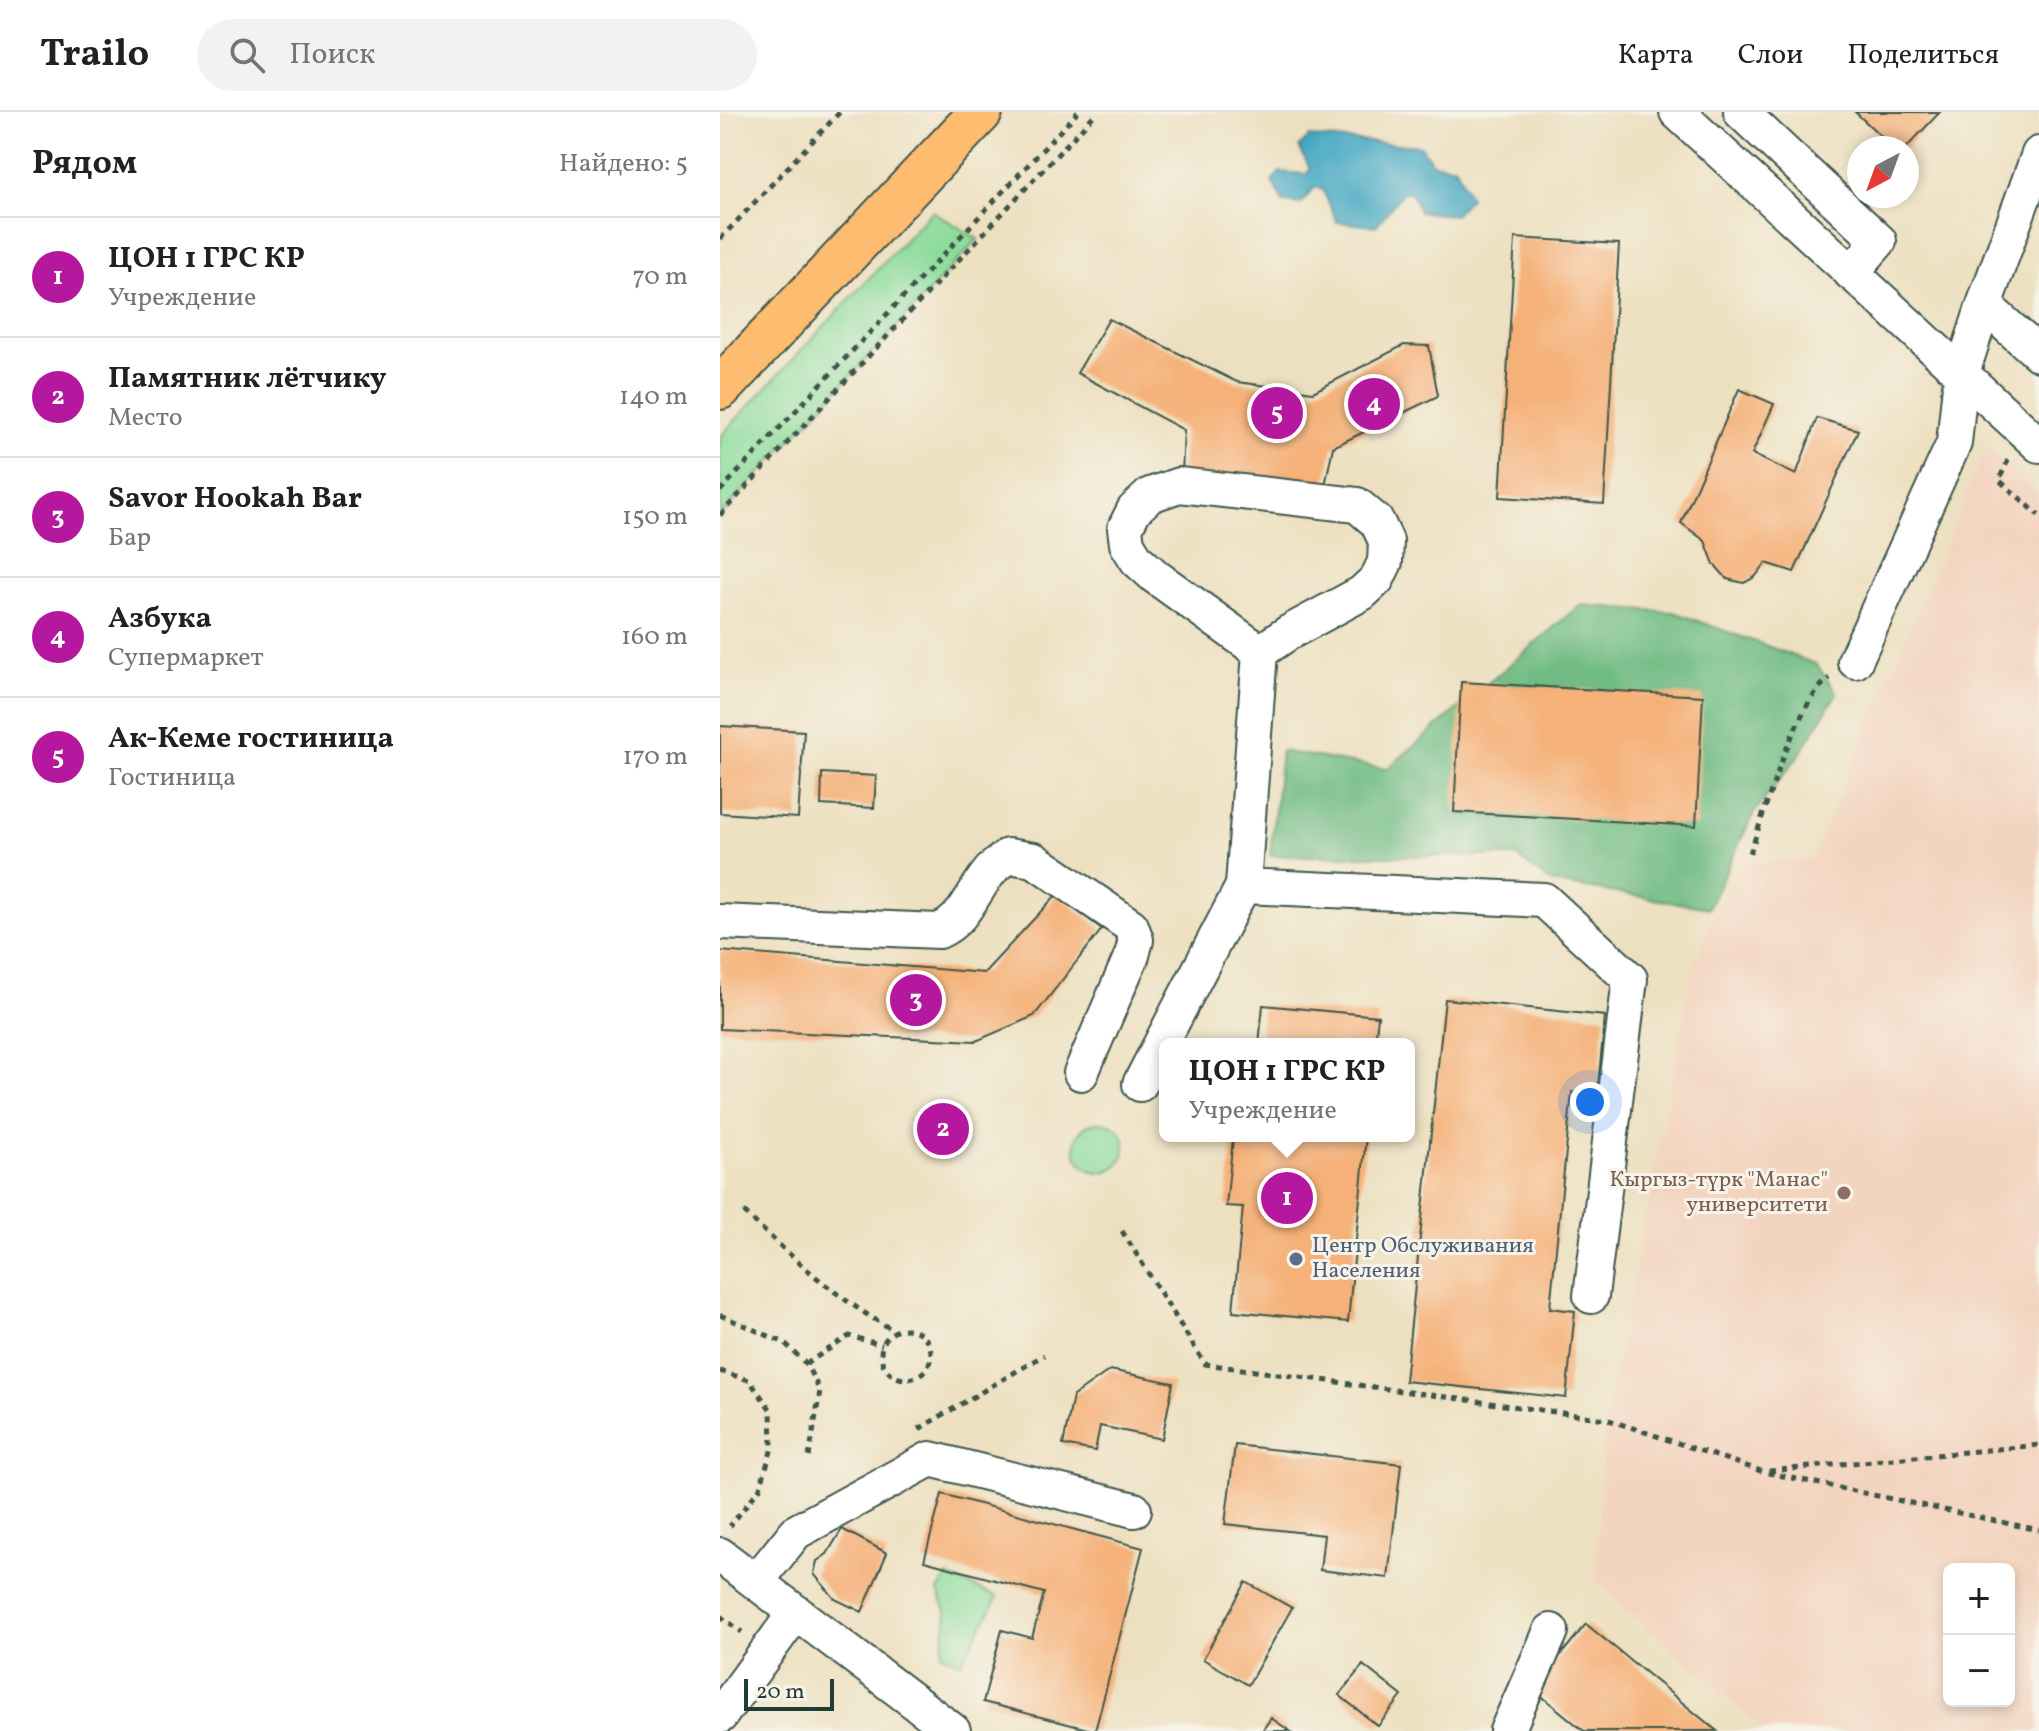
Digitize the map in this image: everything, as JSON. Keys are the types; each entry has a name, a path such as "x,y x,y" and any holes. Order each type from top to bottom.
{"main road":[{"path":"720,388 981,112"}],"street":[{"path":"1677,112 2033,440"},
{"path":"1709,142 1738,112 1879,241 1851,273"},
{"path":"1855,661 1954,443 1961,376 2039,154"},
{"path":"1984,305 2039,354"},
{"path":"1179,485 1357,505 1377,522 1386,541 1385,562 1377,579 1362,593 1288,633 1260,652 1137,560 1127,544 1125,528 1134,510 1150,495 1179,485"},
{"path":"1164,1038 1243,886 1260,652"},
{"path":"720,922 939,931 950,927 961,916 993,868 1008,856 1034,860 1131,926 1136,940 1081,1073"},
{"path":"1243,886 1544,900 1630,979 1591,1296"},
{"path":"1140,1084 1159,1047"},
{"path":"756,1582 796,1532 930,1459 1134,1510"},
{"path":"724,1542 756,1582 953,1731"},
{"path":"720,1716 796,1612"},
{"path":"1507,1731 1551,1631"}],"path":[{"path":"720,239 840,112"},
{"path":"720,491 1078,112"},
{"path":"720,515 1097,112"},
{"path":"2033,440 2005,464 1999,480 2039,515"},
{"path":"1750,853 1795,728 1821,684 1855,661"},
{"path":"744,1212 819,1282 859,1311 895,1331"},
{"path":"1122,1231 1205,1364 1606,1419 1764,1472 2039,1530"},
{"path":"720,1315 785,1343 806,1364 820,1391 809,1457"},
{"path":"915,1330 929,1343 930,1363 924,1371 907,1379 888,1372 881,1354 882,1345 887,1336 895,1331 915,1330"},
{"path":"806,1364 849,1336 882,1345"},
{"path":"720,1371 749,1380 771,1410 772,1448 760,1488 724,1542"},
{"path":"1764,1472 2039,1445"}],"shaded area":[{"name":"Кыргыз-түрк \"Манас\" университети","path":"1987,447 2039,495 2039,1731 1767,1731 1594,1581 1606,1419 1693,967 1716,910 1745,865 1812,858"}],"green space":[{"path":"932,211 978,239 720,516 720,437"},
{"path":"1580,605 1673,612 1816,664 1837,693 1800,754 1754,813 1708,908 1550,882 1516,856 1270,856 1281,751 1387,769"},
{"path":"1100,1122 1118,1129 1125,1147 1118,1165 1100,1172 1082,1165 1075,1147 1082,1129"},
{"path":"947,1576 998,1597 961,1663 942,1654 947,1614 938,1591"}],"water":[{"path":"1309,137 1421,146 1432,163 1456,167 1470,198 1454,215 1419,212 1412,193 1404,191 1376,226 1337,222 1322,188 1314,188 1301,204 1283,202 1272,181 1280,172 1307,174 1310,169 1299,147"}],"building":[{"path":"1855,112 1940,112 1917,136 1881,136"},
{"path":"1515,238 1619,244 1604,504 1500,497"},
{"path":"1109,319 1237,382 1313,392 1404,345 1429,346 1438,396 1333,447 1325,486 1182,475 1184,430 1077,373"},
{"path":"1739,389 1774,404 1752,454 1796,475 1817,418 1858,430 1794,572 1766,563 1755,577 1744,583 1727,579 1714,564 1705,541 1681,523"},
{"path":"1461,682 1703,696 1696,826 1454,812"},
{"path":"720,726 804,731 798,818 720,813"},
{"path":"822,773 876,776 874,808 821,805"},
{"path":"1056,895 1102,929 1034,1016 976,1041 720,1029 720,951 984,973"},
{"path":"1445,999 1605,1016 1597,1095 1572,1092 1550,1308 1575,1311 1566,1398 1405,1381"},
{"path":"1263,1005 1378,1016 1376,1038 1260,1038"},
{"name":"Центр Обслуживания Населения","path":"1233,1142 1365,1142 1348,1322 1233,1311 1243,1207 1226,1206"},
{"path":"1110,1370 1173,1383 1162,1439 1100,1426 1095,1451 1063,1445 1073,1396"},
{"path":"1235,1445 1401,1464 1388,1578 1320,1570 1324,1535 1225,1524"},
{"path":"942,1494 1143,1548 1095,1731 983,1702 1002,1630 1032,1638 1044,1593 924,1561"},
{"path":"842,1529 887,1553 862,1612 835,1599 814,1574 817,1561 827,1554"},
{"path":"1246,1582 1292,1608 1248,1685 1203,1659"},
{"path":"1586,1624 1717,1731 1584,1731 1533,1689"},
{"path":"1363,1665 1402,1696 1378,1726 1339,1695"},
{"path":"1271,1718 1290,1731 1262,1731"}],"place":[{"name":"Азбука","path":"1374,404"},
{"name":"Ак-Кеме гостиница","path":"1277,413"},
{"name":"Savor Hookah Bar","path":"916,1000"},
{"name":"Памятник лётчику","path":"943,1129"},
{"name":"Кыргыз-түрк \"Манас\" университети","path":"1844,1193"},
{"name":"ЦОН 1 ГРС КР","path":"1287,1198"},
{"name":"Центр Обслуживания Населения","path":"1296,1259"}]}
